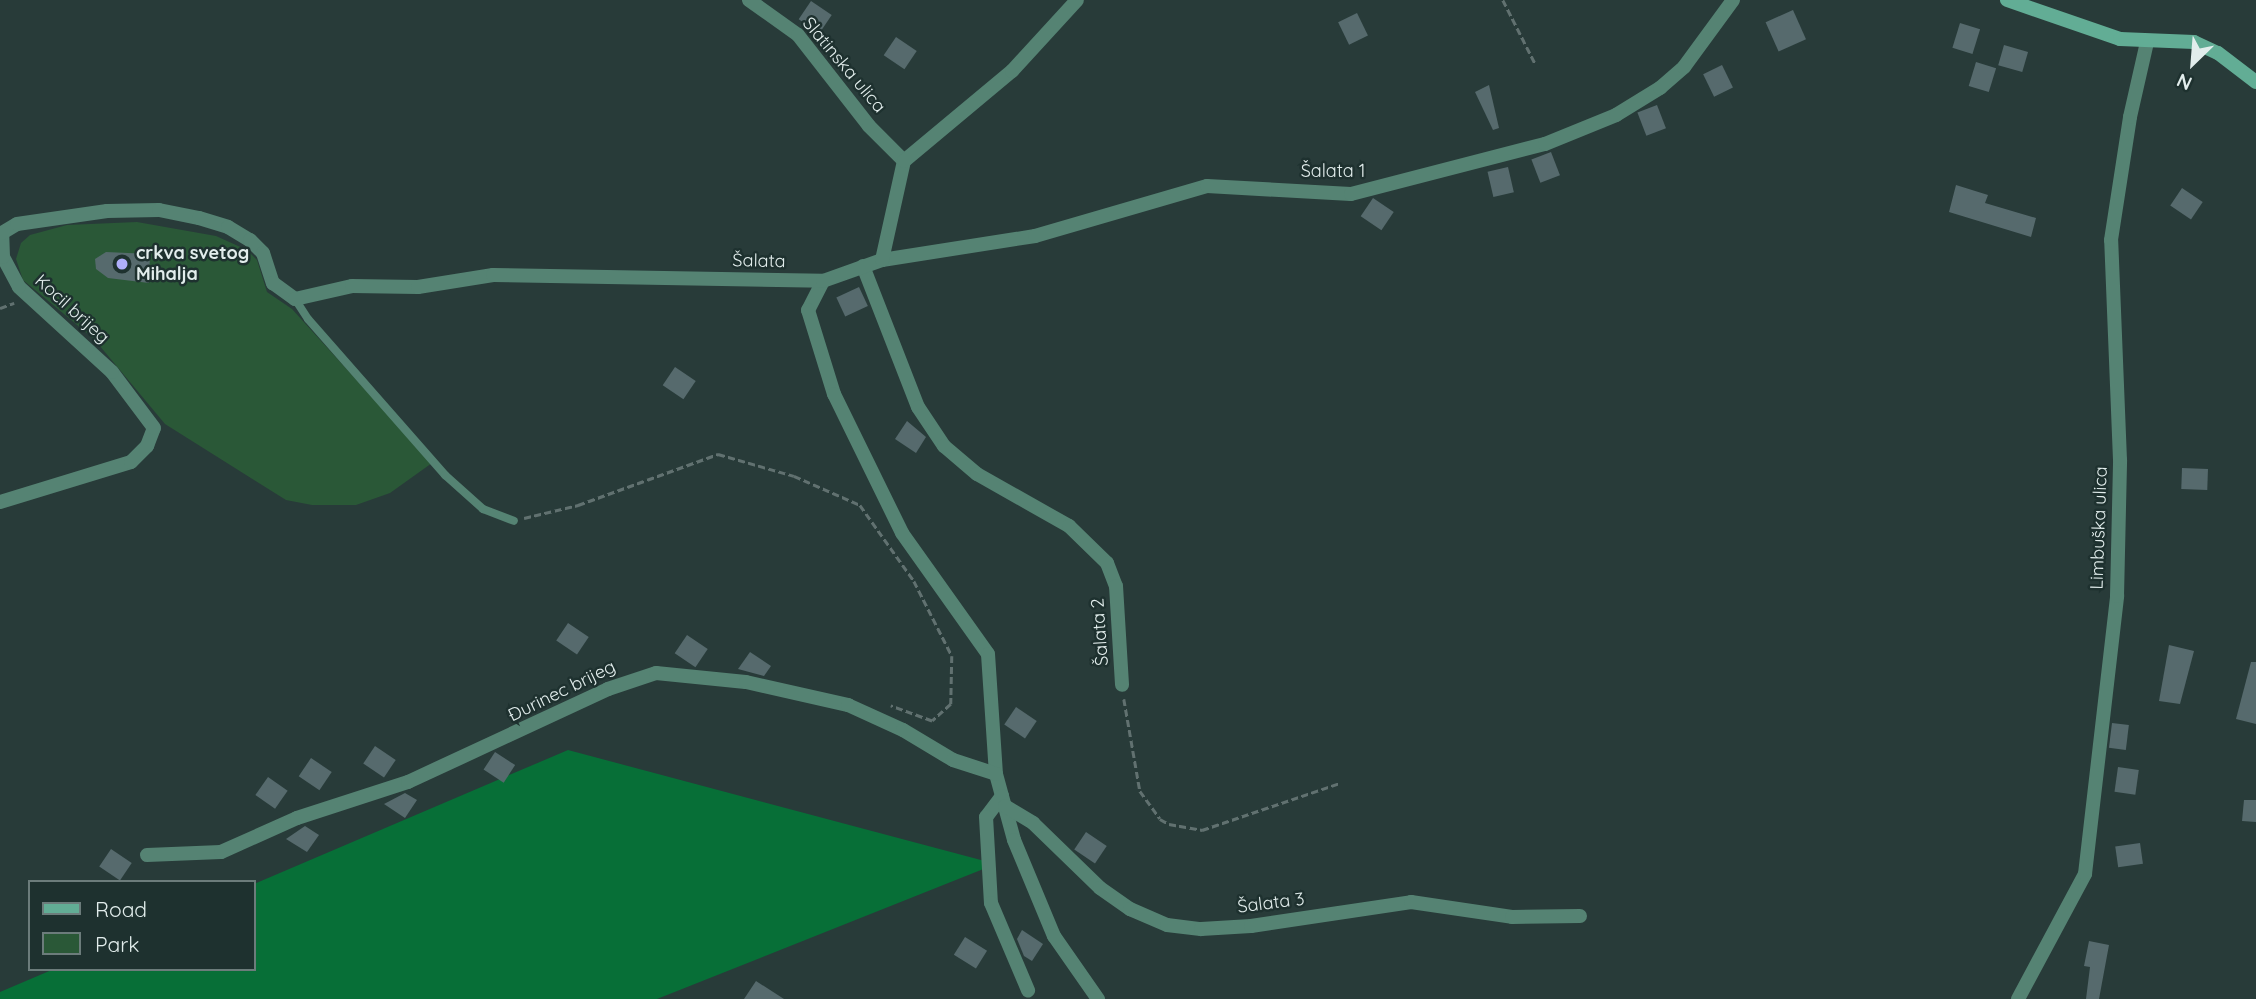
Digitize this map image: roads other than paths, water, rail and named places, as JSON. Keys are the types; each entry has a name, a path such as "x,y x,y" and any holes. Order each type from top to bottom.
{"street":[{"name":"Slatinska ulica","path":"749,0 798,35 869,126 904,161"},
{"path":"882,260 904,161 1012,71 1077,0"},
{"name":"Šalata 1","path":"882,260 1035,236 1207,186 1351,194 1545,144 1616,115 1660,88 1684,67 1733,0"},
{"path":"2007,0 2120,39 2147,43 2194,42 2218,53 2256,82"},
{"name":"Limbuška ulica","path":"2018,999 2085,874 2117,596 2120,460 2111,240 2130,117 2147,43"},
{"name":"Kocil brijeg","path":"0,502 131,462 147,446 154,428 112,372 19,287 2,257 2,233 41,219 107,211 159,210 199,218 228,227 250,240 263,253 273,283 295,299"},
{"name":"Šalata","path":"295,299 352,286 418,287 493,275 823,281 882,260"},
{"name":"Šalata 2","path":"863,266 918,407 944,446 977,474 1069,526 1107,563 1116,586 1122,685"},
{"path":"823,281 808,310 834,394 902,533 988,654 996,774 1003,801 1033,893 1066,956 1098,999"},
{"name":"Đurinec brijeg","path":"147,855 221,852 296,818 408,782 608,689 656,673 746,682 848,705 903,730 953,760 996,774"},
{"path":"1003,801 986,817 991,903 1028,990"},
{"name":"Šalata 3","path":"1003,801 1033,823 1100,888 1167,925 1201,929 1251,926 1411,902 1512,917 1580,916"}],"lane":[{"path":"295,299 308,319 445,475 483,509 514,521"}],"place":[{"name":"crkva svetog Mihalja","path":"122,264"}]}
